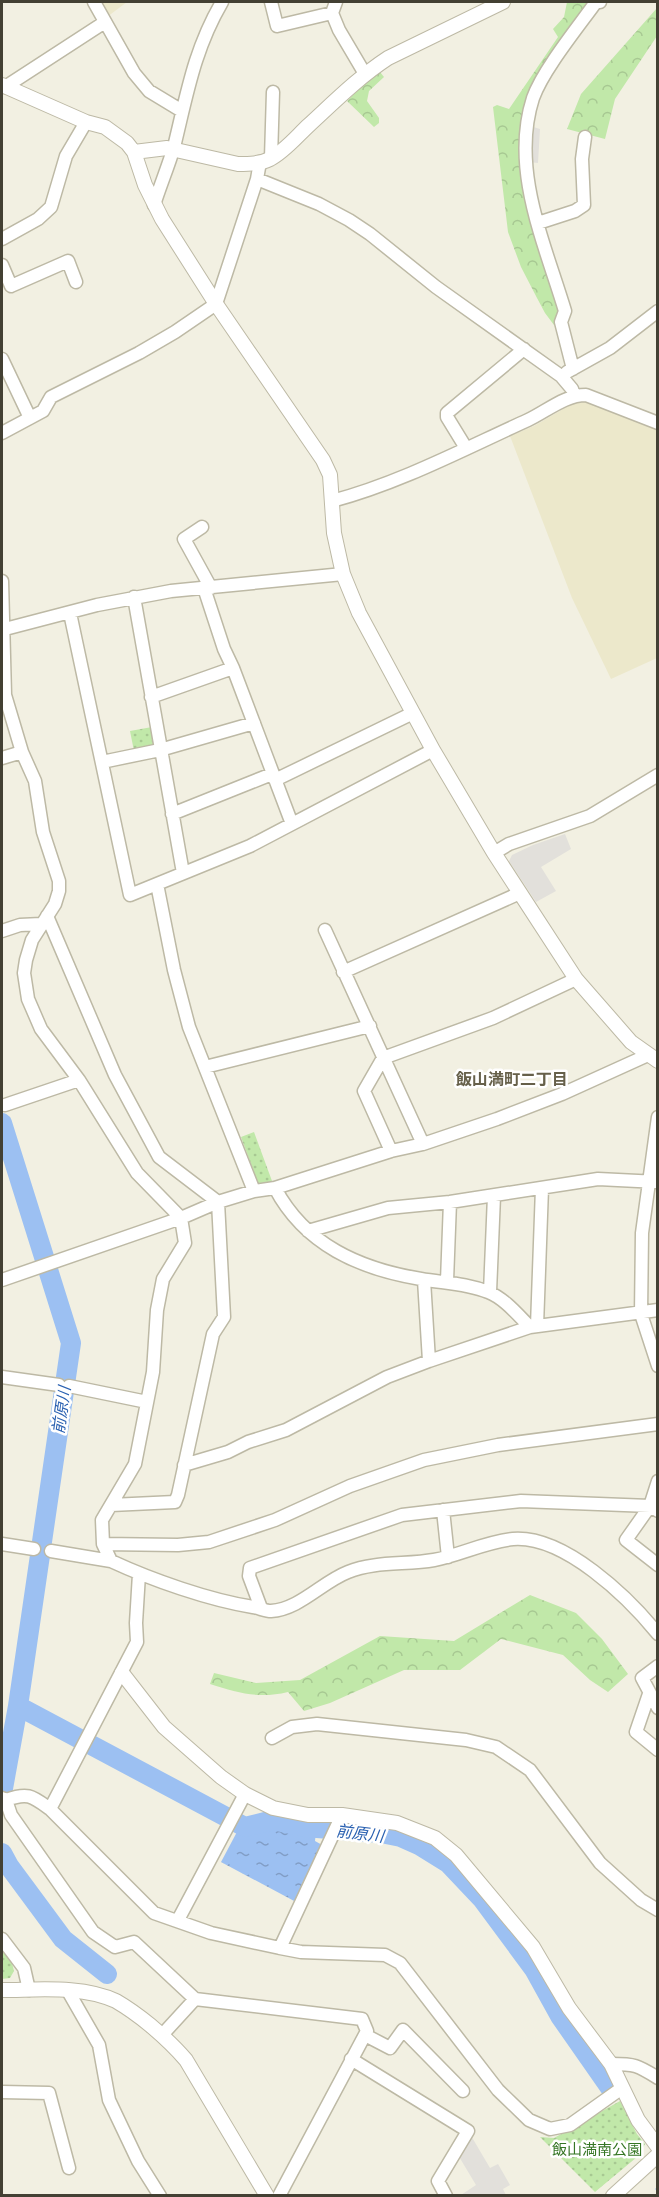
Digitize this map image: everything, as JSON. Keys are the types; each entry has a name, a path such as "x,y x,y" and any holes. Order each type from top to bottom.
{"street":[{"path":"94,2 134,73 149,91 182,111"},
{"path":"153,205 173,149 199,50 222,2"},
{"path":"271,2 277,26 334,7 339,30 365,74"},
{"path":"134,152 144,152 160,147 238,164 266,160 288,146 365,74 388,58 503,2"},
{"path":"573,369 561,322 566,311 530,194 526,132 534,96 574,32 596,2 600,2"},
{"path":"3,86 105,22"},
{"path":"3,86 86,122 105,127 127,143 134,152 153,205 216,304 323,460 330,475 334,533 343,574 359,614 433,750 494,853 576,979 631,1042 653,1058"},
{"path":"2,433 42,411 51,398 139,353 216,304 257,179 266,160 273,92"},
{"path":"2,239 38,219 51,207 66,156 86,122"},
{"path":"538,223 575,212 584,205 582,159 585,137"},
{"path":"257,179 319,204 370,234 436,287 561,376 574,395"},
{"path":"2,265 11,286 68,261 76,282"},
{"path":"561,376 610,348 657,311"},
{"path":"466,448 447,417 447,413 524,350"},
{"path":"2,359 30,418"},
{"path":"332,501 367,492 531,418 574,395 586,395 653,422 657,410"},
{"path":"202,527 184,539 207,588 224,649 292,824"},
{"path":"4,629 134,597 171,591 343,574"},
{"path":"2,582 5,695 22,752 35,782 43,832 59,881 57,898 32,940 26,960 24,973 28,999 41,1029 80,1080 137,1173 181,1218 185,1243 163,1279 153,1372 135,1464 102,1520 103,1544 111,1561"},
{"path":"134,597 183,873"},
{"path":"70,613 130,895 250,846 433,750"},
{"path":"151,697 233,668"},
{"path":"172,814 273,777 413,713"},
{"path":"102,762 160,750 254,723"},
{"path":"2,759 22,752"},
{"path":"494,853 509,844 590,816 657,775"},
{"path":"156,884 179,992 189,1027 231,1127 254,1191"},
{"path":"343,972 520,892"},
{"path":"2,931 44,920"},
{"path":"44,920 115,1075 159,1157 218,1202 224,1317 213,1334 178,1495 175,1502 111,1505"},
{"path":"325,930 423,1144"},
{"path":"391,1151 364,1091 383,1058 493,1017 576,979"},
{"path":"205,1067 370,1026"},
{"path":"2,1280 181,1218 218,1202 254,1191 275,1188 391,1151 423,1144 562,1094 653,1058"},
{"path":"5,1105 80,1080"},
{"path":"657,1118 653,1182 642,1233 641,1314 657,1366"},
{"path":"308,1231 388,1208 494,1196 598,1179 653,1182"},
{"path":"275,1188 285,1208 327,1247 354,1260 396,1274 424,1280 447,1281 490,1292 533,1327"},
{"path":"533,1327 542,1188"},
{"path":"490,1292 494,1196"},
{"path":"447,1281 450,1202"},
{"path":"424,1280 429,1361"},
{"path":"184,1465 228,1452 248,1442 286,1430 387,1377 533,1327 657,1311"},
{"path":"2,1377 147,1402"},
{"path":"103,1544 178,1545 209,1542 275,1520 350,1486 424,1460 498,1445 657,1424"},
{"path":"657,1481 654,1509 626,1540 657,1565"},
{"path":"261,1608 249,1576 250,1568 402,1515 521,1501 654,1509"},
{"path":"443,1510 448,1557"},
{"path":"51,1551 111,1561 139,1574 238,1605 270,1611 294,1604 348,1572 387,1563 422,1562 448,1557 471,1548 513,1539 533,1540 554,1547 598,1575 639,1613 657,1634"},
{"path":"2,1544 34,1549"},
{"path":"50,1809 137,1642 139,1574"},
{"path":"657,1666 642,1678 657,1708"},
{"path":"122,1673 164,1727 224,1774 245,1794 273,1808 308,1815 342,1815 397,1822 435,1838 456,1855 533,1947 569,2008 611,2064 638,2120 657,2147"},
{"path":"649,1694 636,1732 657,1750"},
{"path":"272,1738 292,1727 317,1724 466,1740 496,1747 530,1770 600,1863 641,1900 657,1910"},
{"path":"178,1920 245,1794"},
{"path":"279,2196 367,2031 362,2019 195,2000 134,1942 115,1947 93,1932 11,1815 4,1799 27,1795 50,1809 154,1913 211,1933 280,1948 301,1952 385,1955 400,1963 498,2090 529,2120 550,2129 570,2125 622,2088"},
{"path":"280,1948 342,1815"},
{"path":"2,1939 24,1968 29,1990"},
{"path":"2,1990 68,1991 100,1995 136,2013 186,2060 267,2196"},
{"path":"68,1991 99,2045 109,2100 138,2161 160,2196"},
{"path":"162,2035 195,2000"},
{"path":"365,2035 390,2048 404,2030 463,2091"},
{"path":"351,2060 468,2131 438,2181 446,2196"},
{"path":"611,2064 630,2063 657,2078"},
{"path":"2,2092 49,2093 69,2168"},
{"path":"621,2192 657,2155"}],"shaded area":[{"path":"99,2 127,2 107,17"},
{"path":"530,126 540,129 538,163 529,162"},
{"path":"582,401 657,430 657,658 611,679 572,598 510,436"},
{"path":"565,834 571,849 541,867 556,891 536,902 509,861 512,855"},
{"path":"470,2134 490,2168 498,2164 510,2185 503,2189 506,2195 461,2195 476,2185 458,2155"}],"green space":[{"path":"567,2 584,2 589,5 571,31 522,133 561,311 559,322 554,325 545,313 521,267 508,232 493,107 497,105 509,109 558,37 553,29 564,17"},
{"path":"657,8 657,36 615,99 605,139 567,129 581,94"},
{"path":"380,72 384,77 369,91 367,101 379,118 379,123 374,127 347,101"},
{"path":"152,727 156,741 151,748 134,751 130,731"},
{"path":"254,1132 272,1181 259,1186 241,1137"},
{"path":"530,1595 576,1613 602,1639 628,1674 608,1692 590,1680 563,1655 501,1639 460,1670 404,1670 330,1703 304,1711 288,1692 268,1695 249,1694 210,1684 214,1673 256,1683 300,1680 380,1636 454,1641"},
{"path":"2,1949 12,1963 14,1971 10,1978 2,1979"},
{"name":"飯山満南公園","path":"620,2101 637,2134 645,2144 637,2157 595,2192 540,2137 554,2138"}],"water":[{"path":"278,1826 316,1832 315,1841 324,1846 296,1902 221,1862 238,1830 252,1833"}],"waterway":[{"name":"前原川","path":"2,1123 71,1343 18,1706 245,1827 273,1820 304,1827 381,1833 401,1837 419,1845 448,1863 483,1900 534,1969 560,2016 611,2089"},
{"name":"前原川","path":"2,1794 18,1706"},
{"name":"前原川","path":"2,1853 9,1866 63,1939 107,1974"}],"district":[{"name":"飯山満町二丁目","path":"512,1079"}]}
